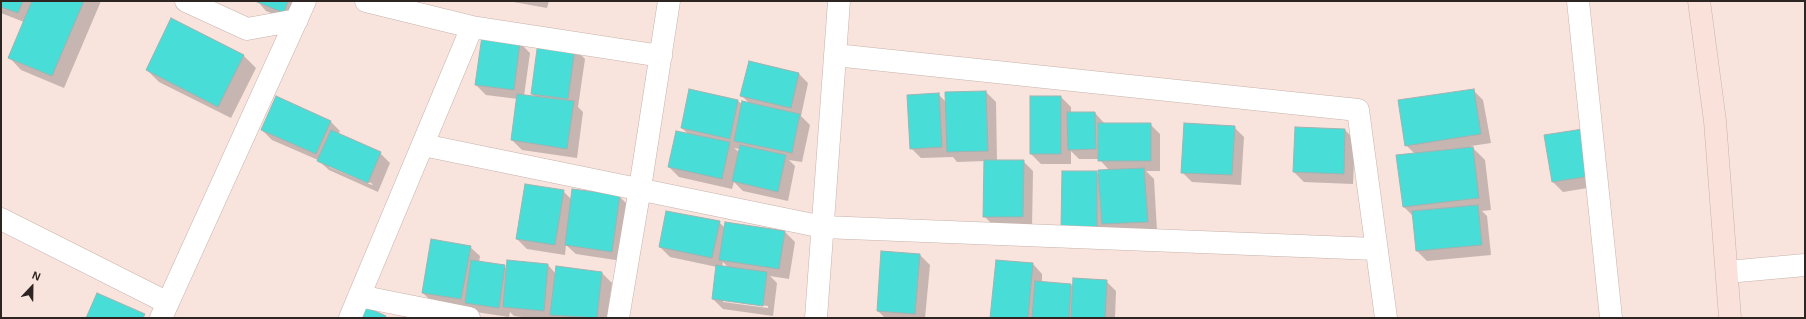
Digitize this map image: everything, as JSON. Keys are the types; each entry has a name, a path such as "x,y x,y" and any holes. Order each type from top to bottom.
{"main road":[{"path":"1699,1 1715,121 1730,318"}],"street":[{"path":"186,1 247,29 301,10"},
{"path":"366,1 472,27 661,56"},
{"path":"618,318 669,1"},
{"path":"816,318 839,1"},
{"path":"1578,1 1611,318"},
{"path":"1,219 164,310 301,10"},
{"path":"350,318 472,27"},
{"path":"835,55 1358,110 1386,318"},
{"path":"423,145 640,188 822,227 1376,250"},
{"path":"1727,272 1805,265"},
{"path":"359,296 469,318"}],"building":[{"path":"1,1 23,1 18,13 1,7"},
{"path":"32,1 84,1 52,76 8,58"},
{"path":"255,1 288,1 284,13"},
{"path":"171,18 244,55 218,107 146,70"},
{"path":"482,36 520,42 514,90 475,85"},
{"path":"538,42 575,48 568,99 531,94"},
{"path":"749,61 799,73 791,108 740,96"},
{"path":"689,89 738,100 730,139 681,128"},
{"path":"1474,89 1481,134 1405,146 1398,100"},
{"path":"986,91 988,151 947,152 945,92"},
{"path":"939,93 942,147 910,149 907,95"},
{"path":"517,94 574,101 567,149 511,140"},
{"path":"276,96 331,121 316,154 261,130"},
{"path":"1030,96 1061,96 1061,154 1030,154"},
{"path":"742,101 800,114 792,153 734,141"},
{"path":"1067,112 1095,112 1096,149 1068,150"},
{"path":"1098,123 1151,123 1151,161 1098,161"},
{"path":"1184,123 1235,126 1232,175 1181,173"},
{"path":"1295,127 1345,129 1344,174 1293,172"},
{"path":"1583,129 1591,176 1552,182 1544,135"},
{"path":"331,130 381,152 368,183 317,161"},
{"path":"676,131 730,142 722,179 668,167"},
{"path":"740,145 786,155 778,192 732,181"},
{"path":"1473,147 1479,198 1403,207 1396,155"},
{"path":"984,160 1024,160 1023,217 983,217"},
{"path":"1144,168 1148,222 1102,224 1098,170"},
{"path":"1062,171 1097,171 1097,227 1061,227"},
{"path":"525,184 564,190 555,245 516,239"},
{"path":"572,189 620,195 612,252 565,245"},
{"path":"1478,205 1482,245 1416,251 1412,211"},
{"path":"666,211 720,221 712,258 659,247"},
{"path":"725,222 785,231 779,269 719,260"},
{"path":"431,239 471,246 461,299 422,293"},
{"path":"881,251 920,254 915,314 877,311"},
{"path":"471,260 505,265 499,308 465,303"},
{"path":"507,260 548,264 544,311 503,307"},
{"path":"996,260 1033,263 1028,318 990,318"},
{"path":"716,265 767,272 763,306 712,299"},
{"path":"556,266 602,272 597,318 550,315"},
{"path":"1073,278 1107,280 1105,318 1071,318"},
{"path":"1035,281 1071,284 1069,318 1032,318"},
{"path":"97,293 145,314 143,318 86,318"},
{"path":"364,306 386,316 385,318 359,318"}]}
